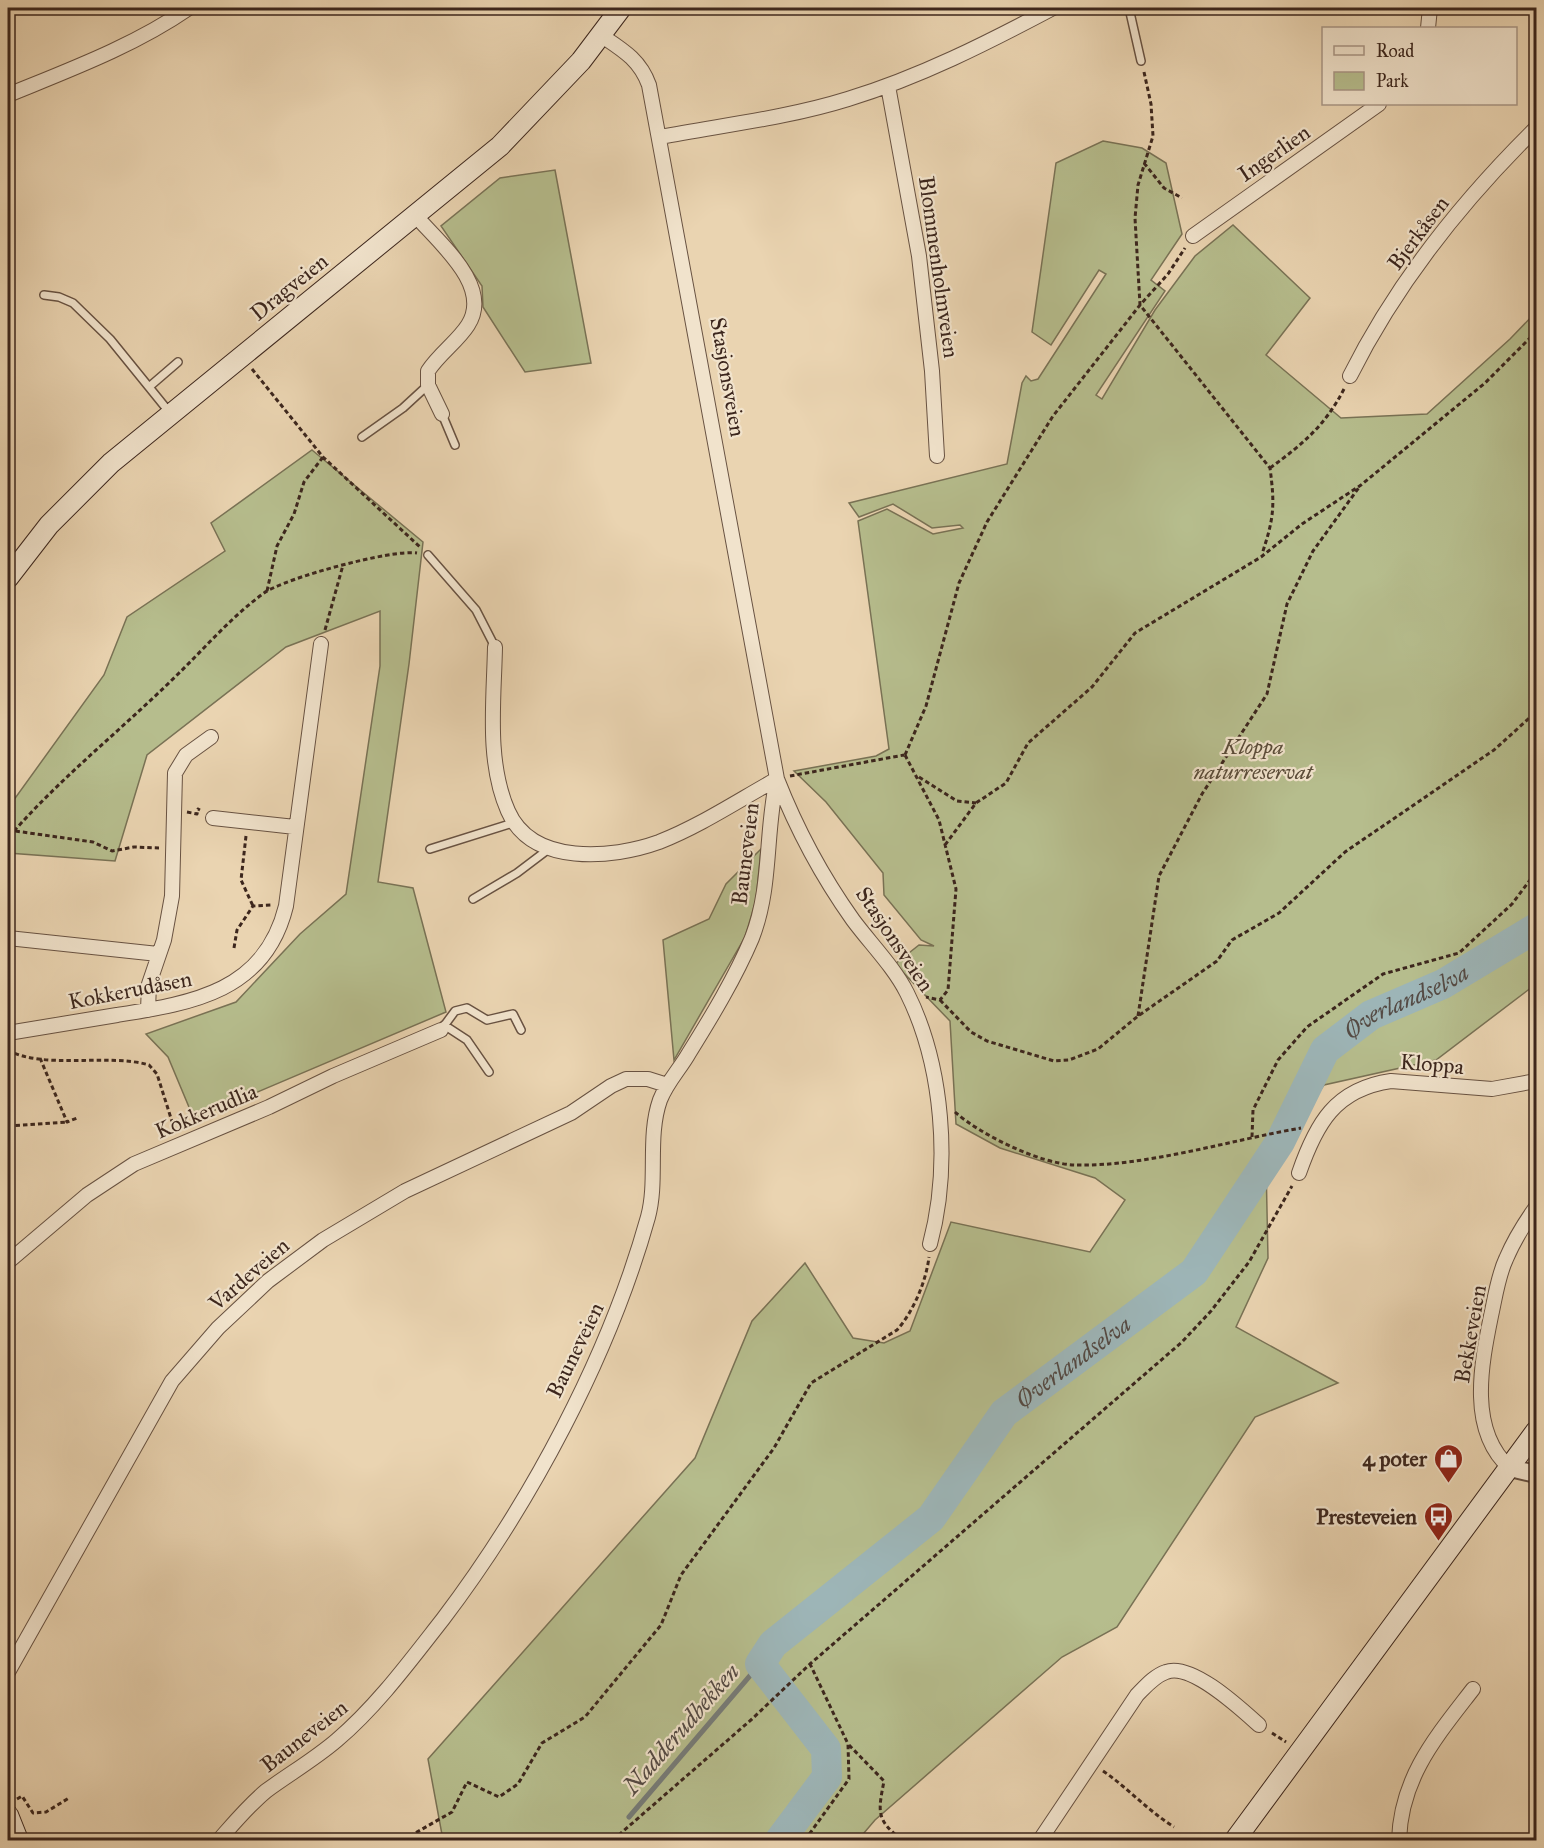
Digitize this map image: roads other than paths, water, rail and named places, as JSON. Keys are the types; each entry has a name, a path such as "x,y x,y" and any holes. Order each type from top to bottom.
{"main road":[{"path":"602,36 621,8"},
{"name":"Dragveien","path":"8,578 70,502 170,413 415,215 516,130 602,36"},
{"path":"1235,1840 1536,1431"},
{"path":"11,1807 18,1840"}],"street":[{"path":"8,95 136,39 189,8"},
{"path":"660,136 791,113 888,86 952,59 1053,8"},
{"path":"1428,27 1430,8"},
{"name":"Stasjonsveien","path":"602,36 633,57 644,71 660,136 777,779 802,840 824,877 907,991 921,1028 938,1097 942,1167 930,1244"},
{"name":"Blommenholmveien","path":"888,86 919,256 932,371 937,456"},
{"name":"Ingerlien","path":"1193,236 1378,105"},
{"name":"Bjerkåsen","path":"1350,376 1370,338 1411,275 1473,195 1536,128"},
{"path":"415,215 466,274 473,291 475,310 468,326 428,371 428,385 442,414"},
{"name":"Kokkerudåsen","path":"8,1033 148,1010 204,998 241,976 258,961 282,924 286,906 321,644"},
{"path":"495,647 494,745 499,783 508,812 540,846 576,854 629,850 659,842 777,779"},
{"path":"148,1010 149,984 164,940 172,896 174,773 186,755 211,737"},
{"name":"Bauneveien","path":"219,1840 240,1815 265,1793 334,1742 367,1713 442,1620 514,1517 583,1383 621,1302 649,1212 655,1122 666,1085 710,1018 752,937 763,905 771,806 777,779"},
{"path":"213,818 296,827"},
{"path":"8,938 158,954"},
{"name":"Kokkerudlia","path":"9,1258 112,1176 442,1027"},
{"name":"Vardeveien","path":"8,1672 172,1382 218,1328 268,1281 323,1240 396,1196 571,1113 610,1086 626,1079 648,1079 666,1085"},
{"name":"Kloppa","path":"1299,1173 1318,1125 1332,1109 1355,1092 1376,1083 1391,1081 1492,1089 1536,1081"},
{"name":"Bekkeveien","path":"1510,1468 1498,1457 1485,1426 1480,1397 1483,1356 1505,1261 1520,1230 1536,1208"},
{"path":"1510,1468 1536,1474"},
{"path":"1040,1840 1137,1695 1150,1681 1166,1671 1185,1670 1233,1702 1259,1725"},
{"path":"1399,1840 1402,1801 1412,1779 1430,1745 1473,1689"}],"lane":[{"path":"1129,8 1141,61"},
{"path":"44,295 59,297 73,303 110,339 170,413"},
{"path":"149,387 178,362"},
{"path":"362,437 403,408 428,385"},
{"path":"442,414 455,445"},
{"path":"428,555 476,610 495,647"},
{"path":"430,849 516,822"},
{"path":"473,899 517,873 550,848"},
{"path":"489,1072 467,1040 442,1027 455,1011 466,1008 487,1020 513,1014 521,1030"}],"waterway":[{"name":"Øverlandselva","path":"780,1840 827,1777 826,1749 760,1664 773,1644 931,1518 1004,1413 1194,1272 1280,1142 1325,1050 1371,1015 1443,984 1536,928"},
{"name":"Nadderudbekken","path":"629,1817 760,1664"}],"place":[{"name":"4 poter","path":"1448,1484"},
{"name":"Presteveien","path":"1438,1542"}],"park label":[{"name":"Kloppa naturreservat","path":"1253,758"}]}
